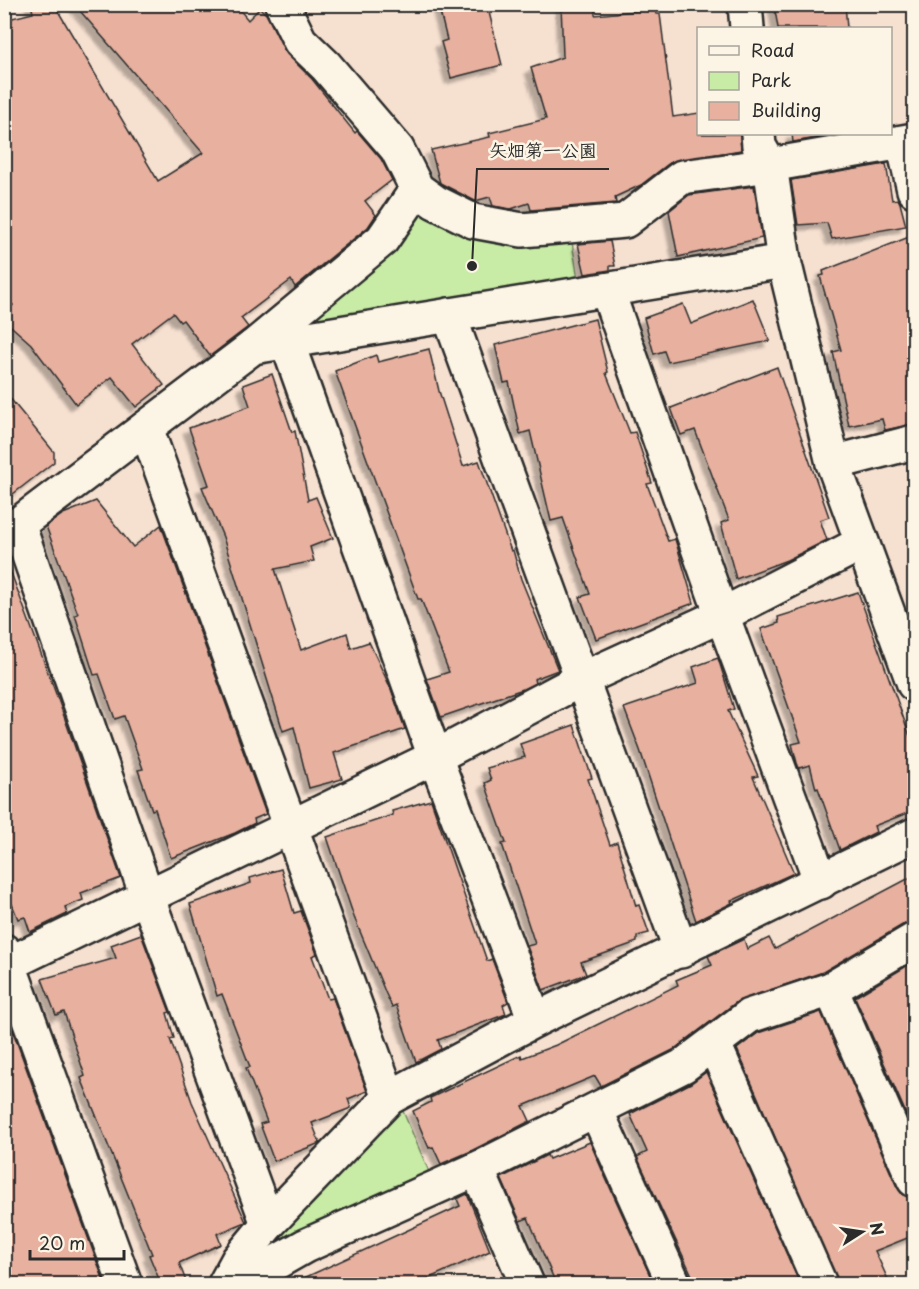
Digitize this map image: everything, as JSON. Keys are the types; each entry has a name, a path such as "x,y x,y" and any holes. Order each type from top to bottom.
{"street":[{"path":"282,4 300,41 326,66 397,149 417,189 435,202 473,221 522,230 625,221 682,177 770,165 909,141 915,190"},
{"path":"745,4 747,27"},
{"path":"758,135 759,146 770,165 784,261 833,463 915,684"},
{"path":"268,1224 11,530 253,347 382,240 417,189"},
{"path":"253,347 784,261"},
{"path":"607,290 722,615 821,882"},
{"path":"449,315 580,680 681,951"},
{"path":"287,342 435,757 535,1020"},
{"path":"146,428 389,1098"},
{"path":"833,463 915,442"},
{"path":"125,1284 6,960 147,896 435,757 580,680 722,615 862,543"},
{"path":"225,1284 238,1260 268,1224 389,1098 535,1020 681,951 915,835"},
{"path":"238,1284 305,1245 477,1169 683,1066 749,1016 831,989 915,940"},
{"path":"831,989 915,1180"},
{"path":"714,1044 820,1284"},
{"path":"596,1110 674,1284"},
{"path":"477,1169 527,1284"}],"green space":[{"path":"422,206 571,236 579,285 280,331"},
{"path":"402,1109 430,1174 261,1255"}],"building":[{"path":"31,4 54,4 158,181 203,153 74,4 235,4 248,20 260,8 266,14 287,54 312,79 355,133 357,131 381,159 392,180 365,201 376,215 368,227 295,287 291,280 241,318 248,327 210,356 183,320 180,322 173,313 132,344 164,385 136,407 112,377 76,404 31,344 4,320 4,314 13,305 4,297 4,20 33,13"},
{"path":"438,4 487,4 502,65 451,78 441,42 447,40"},
{"path":"561,4 595,4 595,15 655,9 656,14 660,14 673,117 697,113 697,135 740,135 741,150 671,162 641,185 615,197 616,203 531,210 529,203 511,209 493,206 490,197 475,201 440,183 431,150 490,137 489,133 546,119 531,68 563,57"},
{"path":"774,4 845,4 847,27 778,27"},
{"path":"792,135 834,135 793,142"},
{"path":"886,164 892,200 898,199 906,226 832,239 827,223 798,225 791,180"},
{"path":"754,186 762,238 678,257 669,211 689,195"},
{"path":"909,237 915,259 915,424 885,430 882,419 849,426 833,352 841,350 820,276 824,275 823,271"},
{"path":"610,241 615,266 610,266 610,270 585,274 578,244"},
{"path":"753,299 770,341 668,362 664,351 654,354 644,318 683,304 691,324"},
{"path":"595,319 608,372 606,373 630,433 635,432 652,483 647,484 668,541 675,539 694,603 596,639 580,597 590,594 563,518 551,521 530,431 520,434 509,382 504,383 495,345"},
{"path":"429,349 439,391 463,466 479,461 511,551 513,550 521,579 558,670 534,679 535,683 523,689 441,717 427,679 449,672 421,599 418,599 335,371 376,355 378,362"},
{"path":"777,367 829,517 820,520 827,540 787,560 736,579 721,523 729,520 695,430 681,435 671,408"},
{"path":"272,374 292,432 295,431 308,500 316,497 333,538 310,547 314,561 275,569 301,650 347,633 351,648 369,642 391,689 405,729 334,753 342,779 309,788 294,727 283,731 223,537 202,487 209,485 189,428 250,406 243,385"},
{"path":"4,391 54,452 54,462 4,501"},
{"path":"96,501 133,547 161,525 266,814 254,819 255,823 235,833 171,858 155,809 152,810 138,770 143,769 124,716 115,719 99,674 94,675 75,615 78,614 46,526 63,514"},
{"path":"4,562 7,562 59,702 121,878 81,893 83,900 65,907 67,914 30,932 25,917 18,919 4,884"},
{"path":"858,592 915,750 915,810 874,826 876,832 840,850 818,788 816,789 810,765 799,768 797,763 792,744 801,742 761,629 779,623 778,617"},
{"path":"718,658 734,709 728,711 758,776 753,777 794,873 731,901 732,903 696,921 624,708 698,683 693,667"},
{"path":"574,725 592,778 588,779 610,845 617,842 636,906 639,905 649,933 637,936 637,942 581,962 586,974 543,990 527,946 535,944 502,844 506,843 485,783 491,780 487,768 525,757 520,744"},
{"path":"431,800 487,961 492,959 508,1002 503,1005 506,1014 438,1040 441,1049 416,1062 396,1005 392,1007 354,917 327,837 393,815 392,811"},
{"path":"281,869 294,913 301,911 317,954 312,956 328,999 333,998 367,1091 348,1099 351,1108 312,1123 320,1143 274,1161 260,1124 267,1122 246,1068 250,1067 222,994 217,996 190,904 251,883 250,878"},
{"path":"915,875 915,921 904,924 823,972 738,1001 673,1050 601,1086 595,1076 523,1106 530,1121 469,1152 441,1164 433,1147 429,1148 413,1111 431,1102 430,1098 521,1055 522,1058 556,1045 678,985 676,980 712,965 708,956 744,939 747,949 769,938 775,949"},
{"path":"141,934 170,1012 167,1013 174,1038 170,1039 192,1102 246,1222 217,1234 221,1244 179,1263 187,1284 161,1284 149,1255 152,1254 81,1078 85,1076 64,1012 56,1015 42,979 116,958 111,945"},
{"path":"915,961 915,1134 855,997"},
{"path":"4,1007 105,1284 4,1284"},
{"path":"821,1012 897,1187 903,1195 915,1198 915,1235 875,1251 890,1284 838,1284 737,1049 758,1033"},
{"path":"706,1072 800,1284 696,1284 637,1157 647,1152 630,1114 691,1083"},
{"path":"590,1142 654,1284 556,1284 528,1218 520,1221 501,1178 547,1155 549,1159"},
{"path":"467,1194 490,1251 416,1284 291,1284 460,1206 457,1199"}],"place":[{"name":"矢畑第一公園","path":"472,266"}]}
